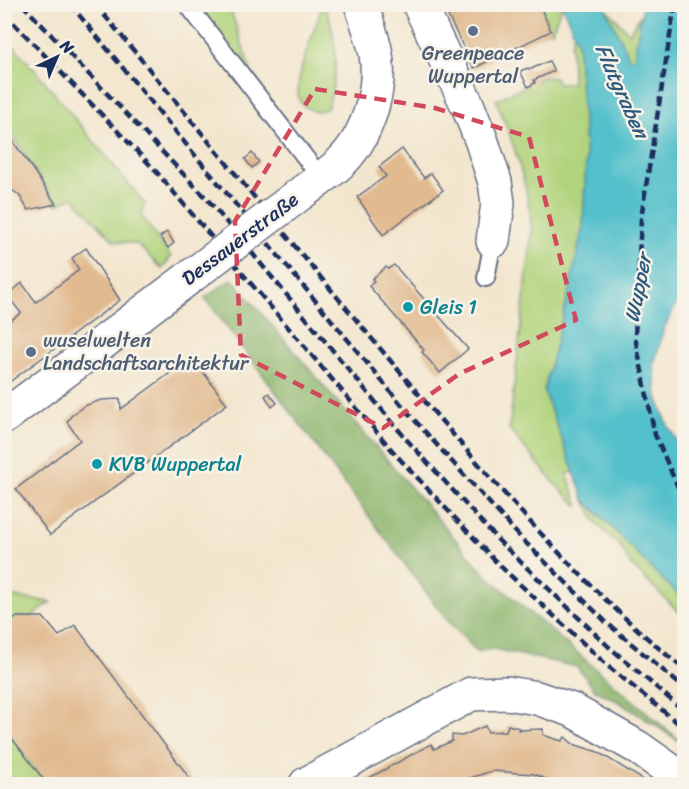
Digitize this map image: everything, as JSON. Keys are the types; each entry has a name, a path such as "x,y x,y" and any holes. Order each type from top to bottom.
{"street":[{"name":"Dessauerstraße","path":"4,417 338,165 356,144 377,88 376,54 361,4"},
{"path":"419,4 467,104 495,182 498,204 493,241"},
{"path":"306,784 471,694 507,693 537,698 572,710 637,747 684,780"}],"lane":[{"path":"187,4 313,185"},
{"path":"486,278 493,241"}],"highlighted area":[{"path":"315,89 435,108 529,137 576,320 459,374 383,428 241,355 235,221"}],"green space":[{"path":"197,5 229,5 250,68 248,72"},
{"path":"539,5 562,5 552,31"},
{"path":"325,6 335,45 334,83 327,109 316,112 302,104 298,90 306,53 322,7"},
{"path":"605,7 629,33 641,14 634,59 630,59"},
{"path":"574,32 577,40 586,159 583,226 544,391 574,472 567,474 579,507 556,485 509,429 532,231 519,164 496,100 544,77 556,78 557,84 572,83 571,44"},
{"path":"4,36 31,65 145,204 141,215 171,257 162,269 137,244 114,241 73,197 57,205 5,123"},
{"path":"232,279 486,575 684,744 619,702 595,690 577,667 493,649 477,652 446,619 205,298"},
{"path":"584,499 684,599 684,617 630,564 621,547 597,524"},
{"path":"5,586 13,597 51,602 31,617 18,617 5,627"},
{"path":"5,728 47,784 5,784"}],"water":[{"path":"562,5 604,5 630,59 634,59 643,5 684,5 684,289 664,328 654,364 657,397 668,426 684,452 684,599 584,499 544,391 583,226 586,159 577,40"}],"building":[{"path":"442,4 539,4 551,31 474,68"},
{"path":"549,61 554,71 534,80 535,83 528,87 520,71 528,68 529,70"},
{"path":"4,129 56,204 28,210 19,195 4,188"},
{"path":"402,149 424,178 431,173 443,190 383,235 357,197 386,176 379,167"},
{"path":"252,153 259,162 252,168 245,159"},
{"path":"167,232 174,243 168,248 160,237"},
{"path":"86,248 120,300 4,386 4,325 21,313 7,295 22,283 36,302 79,270 72,258"},
{"name":"Gleis 1","path":"394,265 468,349 440,373 422,352 424,350 369,286 374,281 372,279 386,267 388,269"},
{"name":"KVB Wuppertal","path":"192,357 227,404 50,535 16,489 80,440 67,422 71,416 84,406 101,400 120,399 121,409"},
{"path":"269,393 277,403 272,407 265,396"},
{"path":"17,617 43,617 59,636 75,625 194,784 47,784 4,728 4,627"},
{"path":"508,725 519,728 518,730 543,729 543,735 562,741 565,737 573,744 598,752 650,784 558,784 534,774 492,771 451,784 355,784 431,744 434,749 452,741 452,735 462,736 485,726 488,732 506,731"}],"railway":[{"path":"22,4 208,200 407,440 499,541 608,646 684,711"},
{"path":"70,4 410,415 521,538 607,623 684,688"},
{"path":"95,4 371,338 508,497 610,604 684,669"},
{"path":"675,4 641,218 635,337 655,435 684,501"},
{"path":"4,13 154,169 397,456 498,564 609,667 684,728"}],"place":[{"name":"Greenpeace Wuppertal","path":"473,31"},
{"name":"Gleis 1","path":"408,307"},
{"name":"wuselwelten Landschaftsarchitektur","path":"31,352"},
{"name":"KVB Wuppertal","path":"97,464"}],"water label":[{"name":"Flutgraben","path":"622,91"},
{"name":"Wupper","path":"638,288"}]}
